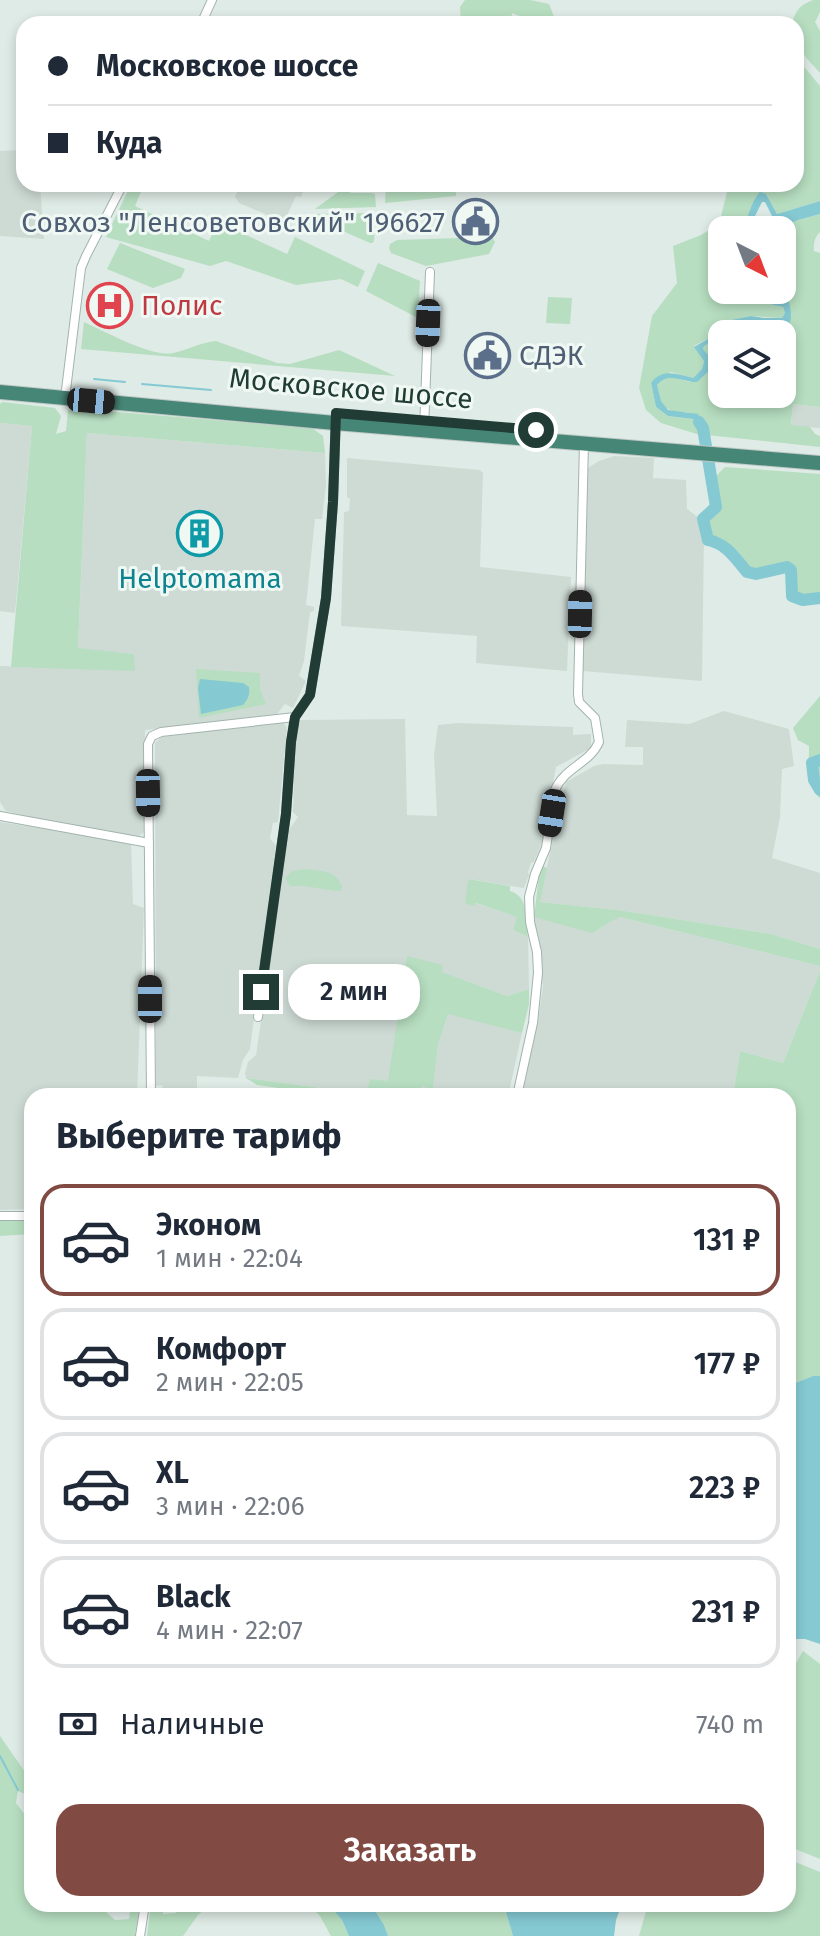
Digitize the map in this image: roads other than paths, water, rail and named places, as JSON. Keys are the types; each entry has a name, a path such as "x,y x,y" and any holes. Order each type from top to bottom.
{"highway":[{"name":"Московское шоссе","path":"0,385 336,418"},
{"name":"Московское шоссе","path":"0,392 698,448"},
{"name":"Московское шоссе","path":"424,425 584,443 698,448"},
{"path":"698,448 820,454"},
{"path":"723,450 820,463"}],"street":[{"path":"66,390 81,268 119,192"},
{"path":"424,425 430,272"},
{"path":"258,1017 295,717 310,695 326,598 336,418"},
{"path":"519,1088 537,987 537,952 529,908 531,885 546,848 555,790 565,775 591,755 599,742 595,718 579,702 578,694 584,443"},
{"path":"151,1088 148,744 152,736 161,732 295,717"},
{"path":"0,816 149,843"},
{"path":"0,1216 24,1216"},
{"path":"140,1936 144,1912"}],"water":[{"path":"760,192 766,194 777,214 820,201 820,214 796,221 796,216 772,216 765,202 762,202 755,216 748,216"},
{"path":"770,304 789,304 790,320 731,320 751,316 782,318 785,313 783,307"},
{"path":"708,339 703,349 708,355 708,372 697,382 671,378 657,385 661,401 668,410 698,414 707,435 700,435 700,428 693,419 668,416 656,407 651,383 665,374 693,378 702,369 704,361 694,347"},
{"path":"200,679 243,683 249,687 248,697 243,705 201,714"},
{"path":"820,1376 820,1644 796,1639 796,1383"},
{"path":"335,1912 376,1912 388,1936 349,1936"},
{"path":"506,1912 619,1912 614,1936 513,1936"}],"waterway":[{"path":"94,379 125,382"},
{"path":"142,384 211,390"},
{"path":"699,422 703,428 716,507 703,519 708,540 726,548 747,572 756,574 787,567 791,570 792,596 803,600 820,598"},
{"path":"820,760 812,763 814,780 820,790"},
{"path":"0,1756 18,1790"}],"place":[{"name":"Совхоз \"Ленсоветовский\" 196627","path":"476,222"},
{"name":"Полис","path":"110,305"},
{"name":"СДЭК","path":"488,355"},
{"name":"Helptomama","path":"200,534"}]}
